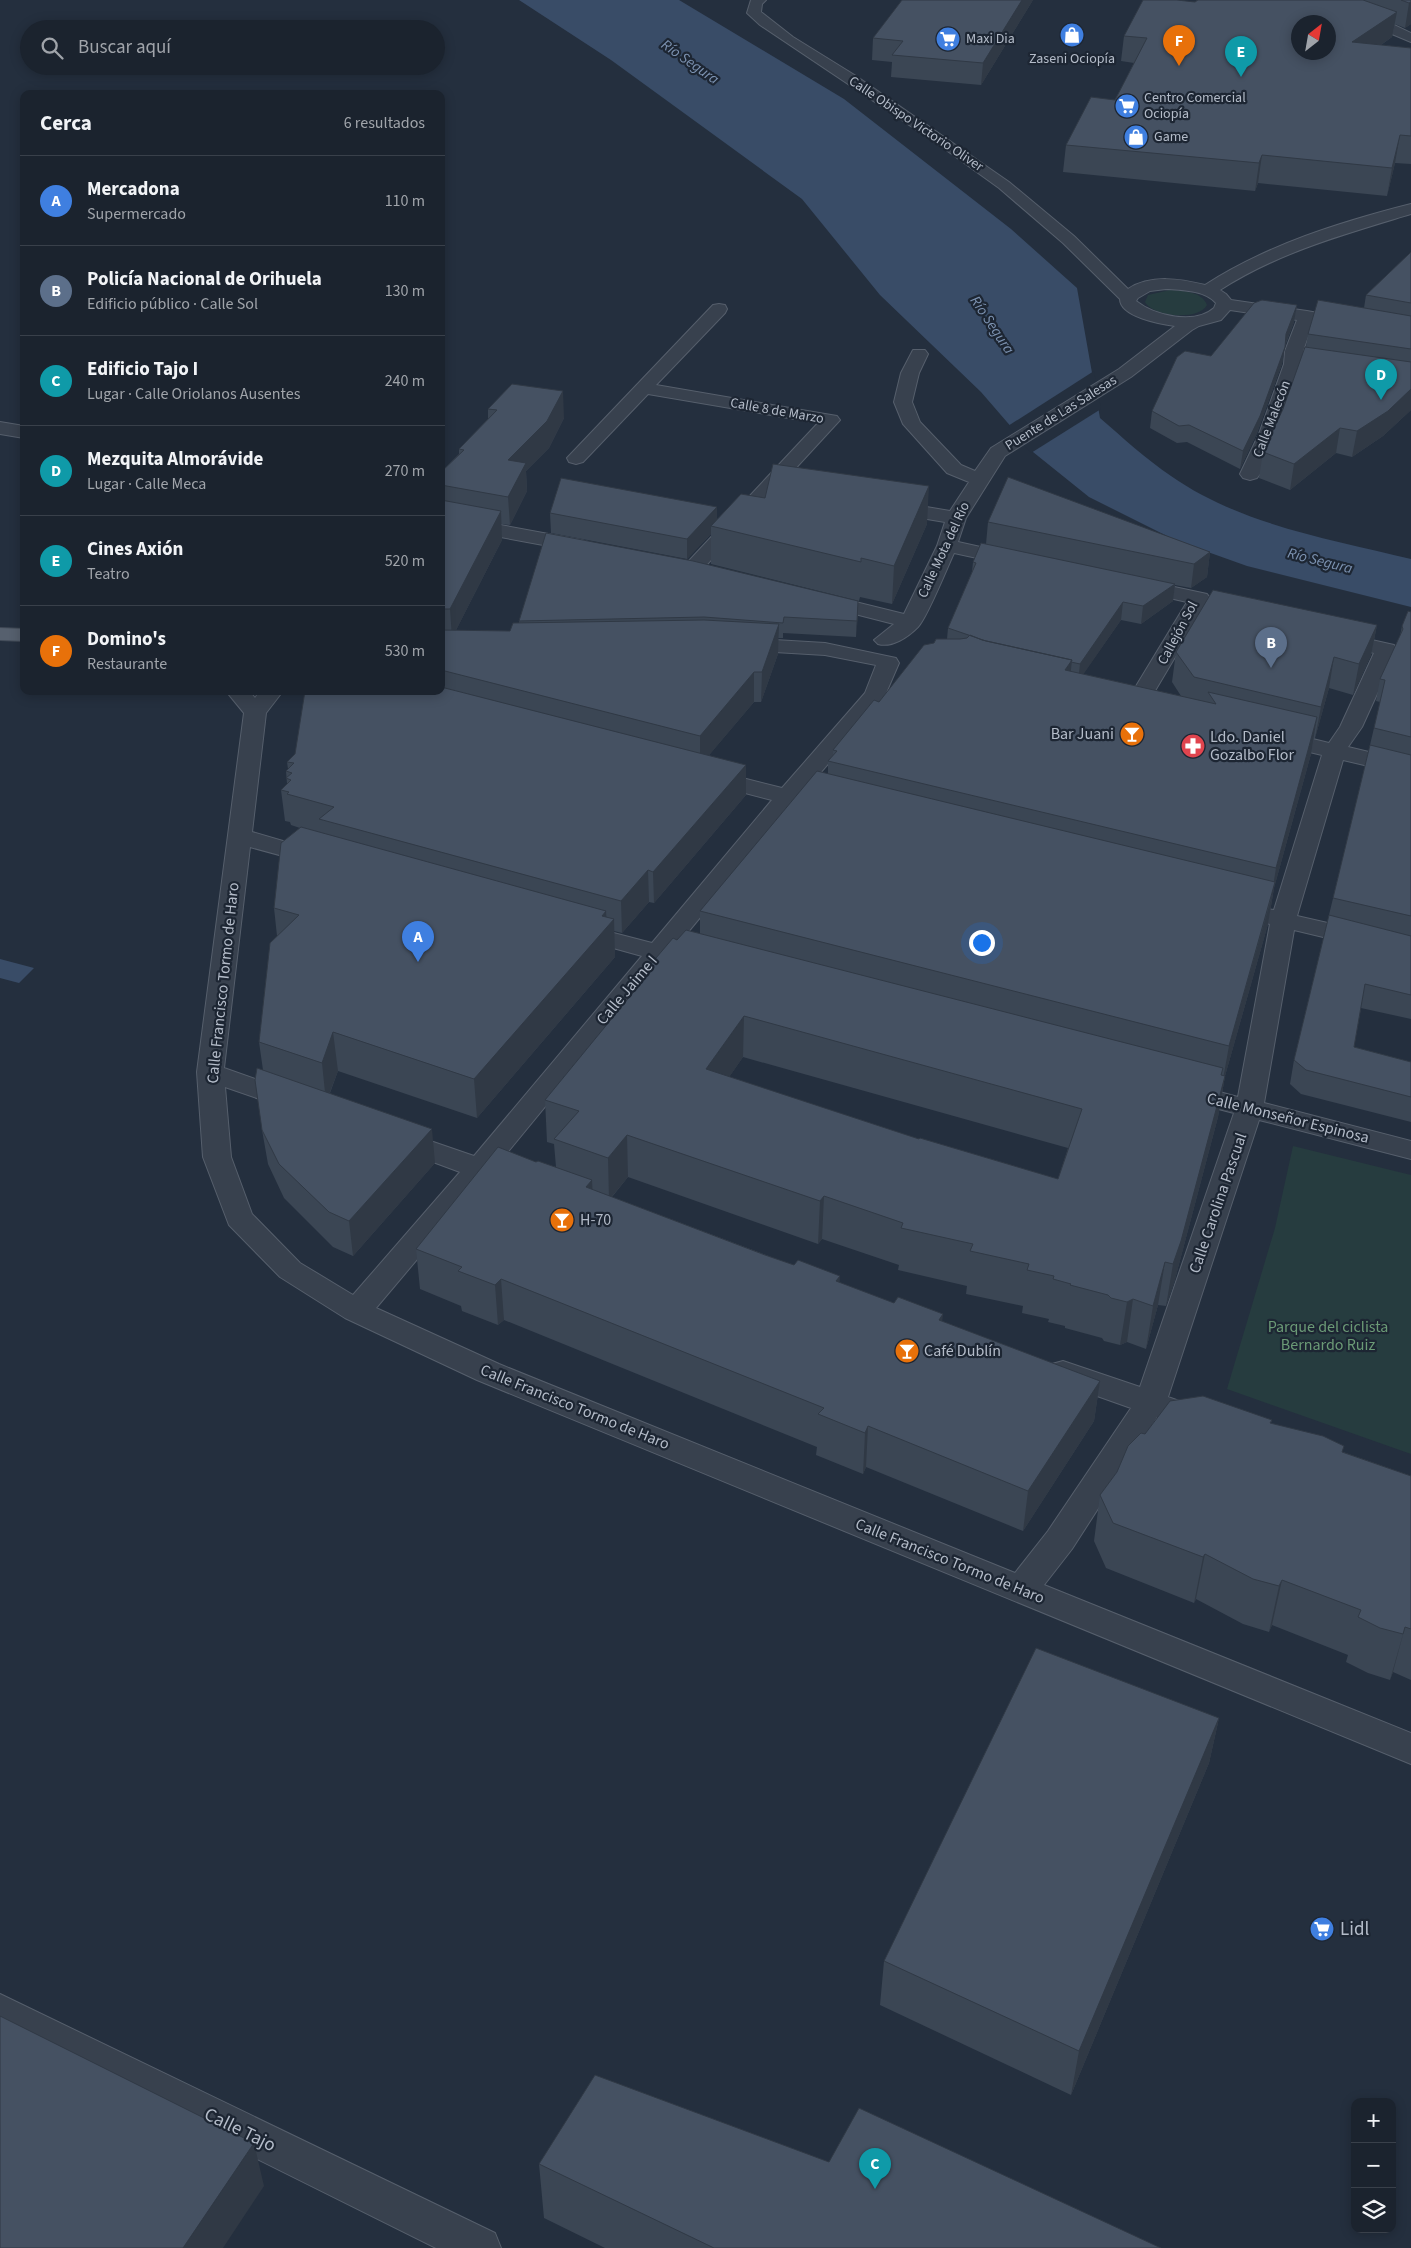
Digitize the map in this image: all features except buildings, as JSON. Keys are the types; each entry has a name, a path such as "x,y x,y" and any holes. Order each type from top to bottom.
{"main road":[{"path":"0,634 20,635"}],"street":[{"name":"Calle Obispo Victorio Oliver","path":"760,0 756,2 754,13 773,30 800,49 840,72 961,153 1005,185 1084,252 1128,298 1128,303 1141,314"},
{"path":"1346,16 1385,26 1411,38"},
{"path":"1208,290 1241,269 1299,245 1411,209"},
{"name":"Calle Obispo Victorio Oliver","path":"1084,252 1099,261 1166,284"},
{"path":"1128,298 1140,288 1166,284 1187,286 1208,290 1216,294 1224,304 1307,316 1411,335"},
{"path":"1153,354 1172,334 1195,321 1217,315 1223,310 1224,304"},
{"path":"576,458 719,310"},
{"path":"1141,314 1166,320 1195,321"},
{"path":"1141,314 1152,332 1153,354"},
{"name":"Calle Malecón","path":"1250,474 1301,365 1294,351 1307,316"},
{"path":"919,354 910,373 903,402 912,424 954,469 979,479"},
{"name":"Puente de Las Salesas","path":"998,452 1153,354"},
{"name":"Calle 8 de Marzo","path":"644,388 831,420 770,488 693,568"},
{"path":"0,428 20,431"},
{"name":"Calle Mota del Río","path":"914,632 956,518 979,479 998,452"},
{"path":"770,488 789,491"},
{"path":"878,505 956,518"},
{"path":"445,521 596,549"},
{"path":"947,546 1035,564"},
{"name":"Callejón Sol","path":"1122,582 1200,598 1136,706"},
{"path":"806,596 914,632"},
{"path":"1194,608 1260,622"},
{"path":"722,642 888,654 901,638 914,632"},
{"name":"Calle Carolina Pascual","path":"1021,1590 1060,1540 1150,1403 1250,1107 1283,920 1335,750 1351,726 1386,650 1317,634"},
{"name":"Calle Jaime I","path":"356,1311 479,1168 787,797 875,696 888,654"},
{"name":"Calle Francisco Tormo de Haro","path":"255,698 238,836 235,878 210,1072 217,1157 239,1218 290,1270 356,1311 488,1372 1411,1750"},
{"path":"1260,733 1411,770"},
{"path":"691,772 851,813"},
{"path":"238,836 339,864"},
{"path":"1242,910 1411,950"},
{"path":"557,925 724,970"},
{"path":"210,1072 317,1111"},
{"name":"Calle Monseñor Espinosa","path":"1164,1086 1411,1150"},
{"path":"371,1130 542,1190"},
{"path":"1038,1363 1221,1428"},
{"name":"Calle Tajo","path":"0,2012 480,2248"}],"green space":[{"path":"1170,290 1196,294 1207,305 1195,313 1176,315 1157,311 1145,302 1148,295"},
{"name":"Parque del ciclista Bernardo Ruiz","path":"1293,1146 1411,1175 1411,1454 1227,1389 1275,1228"}],"water":[{"name":"Río Segura","path":"519,0 679,0 844,99 1011,229 1077,288 1100,418 1171,476 1198,493 1227,507 1256,519 1318,537 1411,559 1411,607 1247,566 1177,541 1089,497 1033,452 981,392 880,295 802,199 611,60"},
{"path":"0,959 34,968 19,983 0,978"}],"pier":[{"path":"1094,371 1101,409 1031,453 1008,426"}],"place":[{"name":"Zaseni Ociopía","path":"1072,35"},
{"name":"Maxi Dia","path":"948,39"},
{"name":"Domino's","path":"1179,66"},
{"name":"Cines Axión","path":"1241,77"},
{"name":"Centro Comercial Ociopía","path":"1127,106"},
{"name":"Game","path":"1136,137"},
{"name":"Mezquita Almorávide","path":"1381,400"},
{"name":"Policía Nacional de Orihuela","path":"1271,668"},
{"name":"Bar Juani","path":"1132,734"},
{"name":"Ldo. Daniel Gozalbo Flor","path":"1193,746"},
{"name":"Mercadona","path":"418,962"},
{"name":"H-70","path":"562,1220"},
{"name":"Café Dublín","path":"907,1351"},
{"name":"Lidl","path":"1322,1929"},
{"name":"Edificio Tajo I","path":"875,2189"}]}
